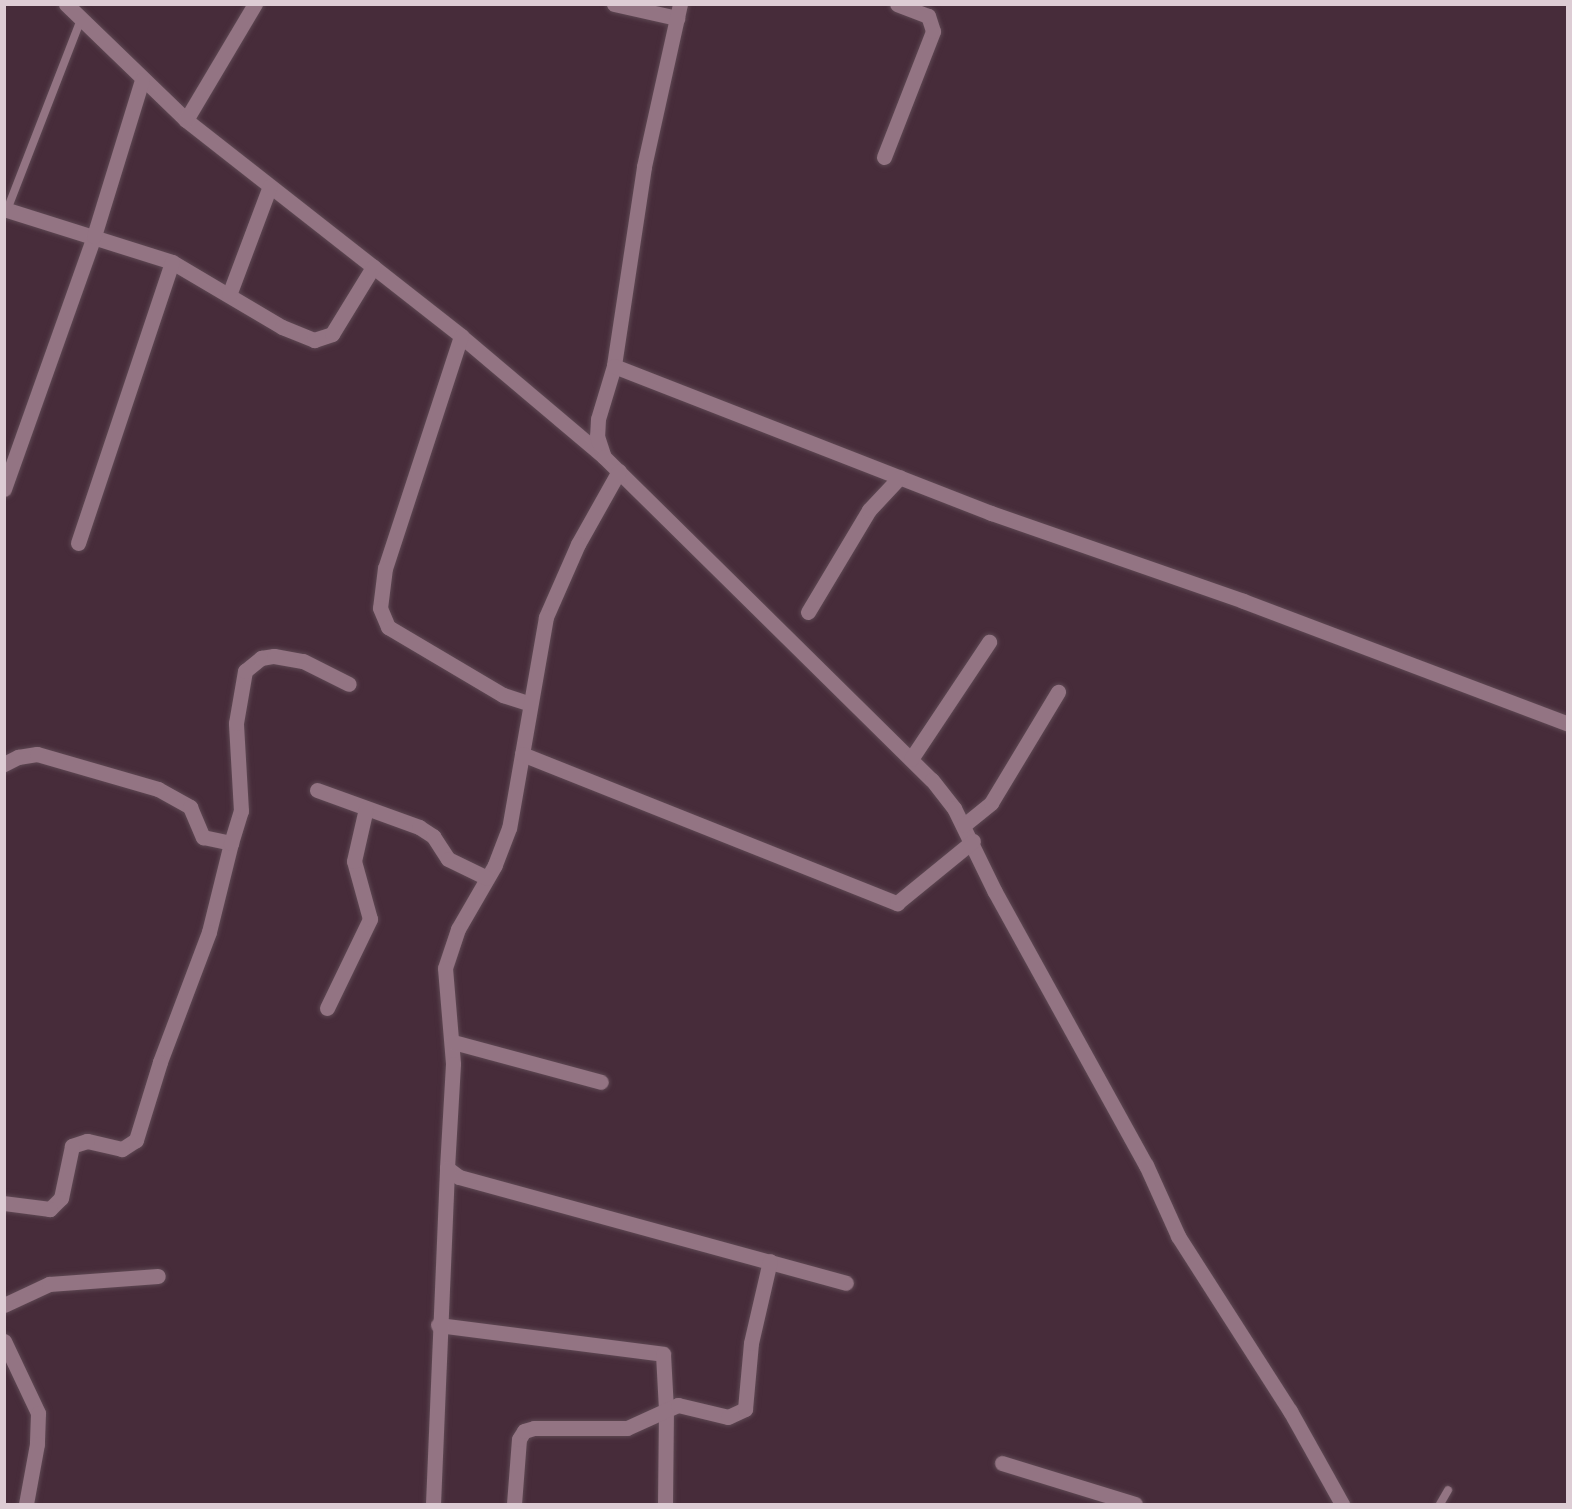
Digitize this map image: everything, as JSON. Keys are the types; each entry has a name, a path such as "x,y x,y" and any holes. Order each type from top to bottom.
{"street":[{"path":"66,4 142,80 186,120 461,336 604,457 932,780 973,841 996,892 1146,1165 1178,1236 1290,1411 1342,1504"},
{"path":"186,120 255,4"},
{"path":"604,457 597,436 598,419 614,366 644,167 679,11 614,4"},
{"path":"884,157 933,31 928,16 897,4"},
{"path":"4,489 94,236 142,80"},
{"path":"229,295 270,186"},
{"path":"6,210 172,262 303,336 323,338 338,327 373,267"},
{"path":"78,543 172,262"},
{"path":"461,336 385,567 380,608 388,627 503,695 530,704"},
{"path":"614,366 900,477 1568,724"},
{"path":"433,1504 438,1325 453,1042 445,968 458,929 488,879 509,828 539,646 553,600 578,544 619,471"},
{"path":"808,612 869,510 900,477"},
{"path":"911,759 989,642"},
{"path":"4,1203 50,1209 61,1198 72,1146 87,1141 122,1149 136,1140 160,1062 209,932 241,811 236,723 245,671 252,662 274,656 303,661 349,684"},
{"path":"964,825 991,803 1058,692"},
{"path":"4,764 18,756 37,754 136,781 190,807 203,837 231,843"},
{"path":"522,754 897,903 973,841"},
{"path":"317,790 428,832 448,859 488,879"},
{"path":"327,1008 368,930 369,906 354,861 366,808"},
{"path":"453,1042 601,1082"},
{"path":"447,1168 459,1177 846,1283"},
{"path":"514,1504 519,1439 524,1431 534,1428 627,1428 666,1409 693,1407 728,1417 745,1409 751,1343 770,1261"},
{"path":"4,1305 49,1284 158,1276"},
{"path":"438,1325 659,1352 666,1362 664,1504"},
{"path":"4,1341 38,1413 38,1444 26,1504"},
{"path":"1002,1463 1135,1504"}],"lane":[{"path":"6,210 81,20"},
{"path":"1440,1504 1448,1490"}]}
